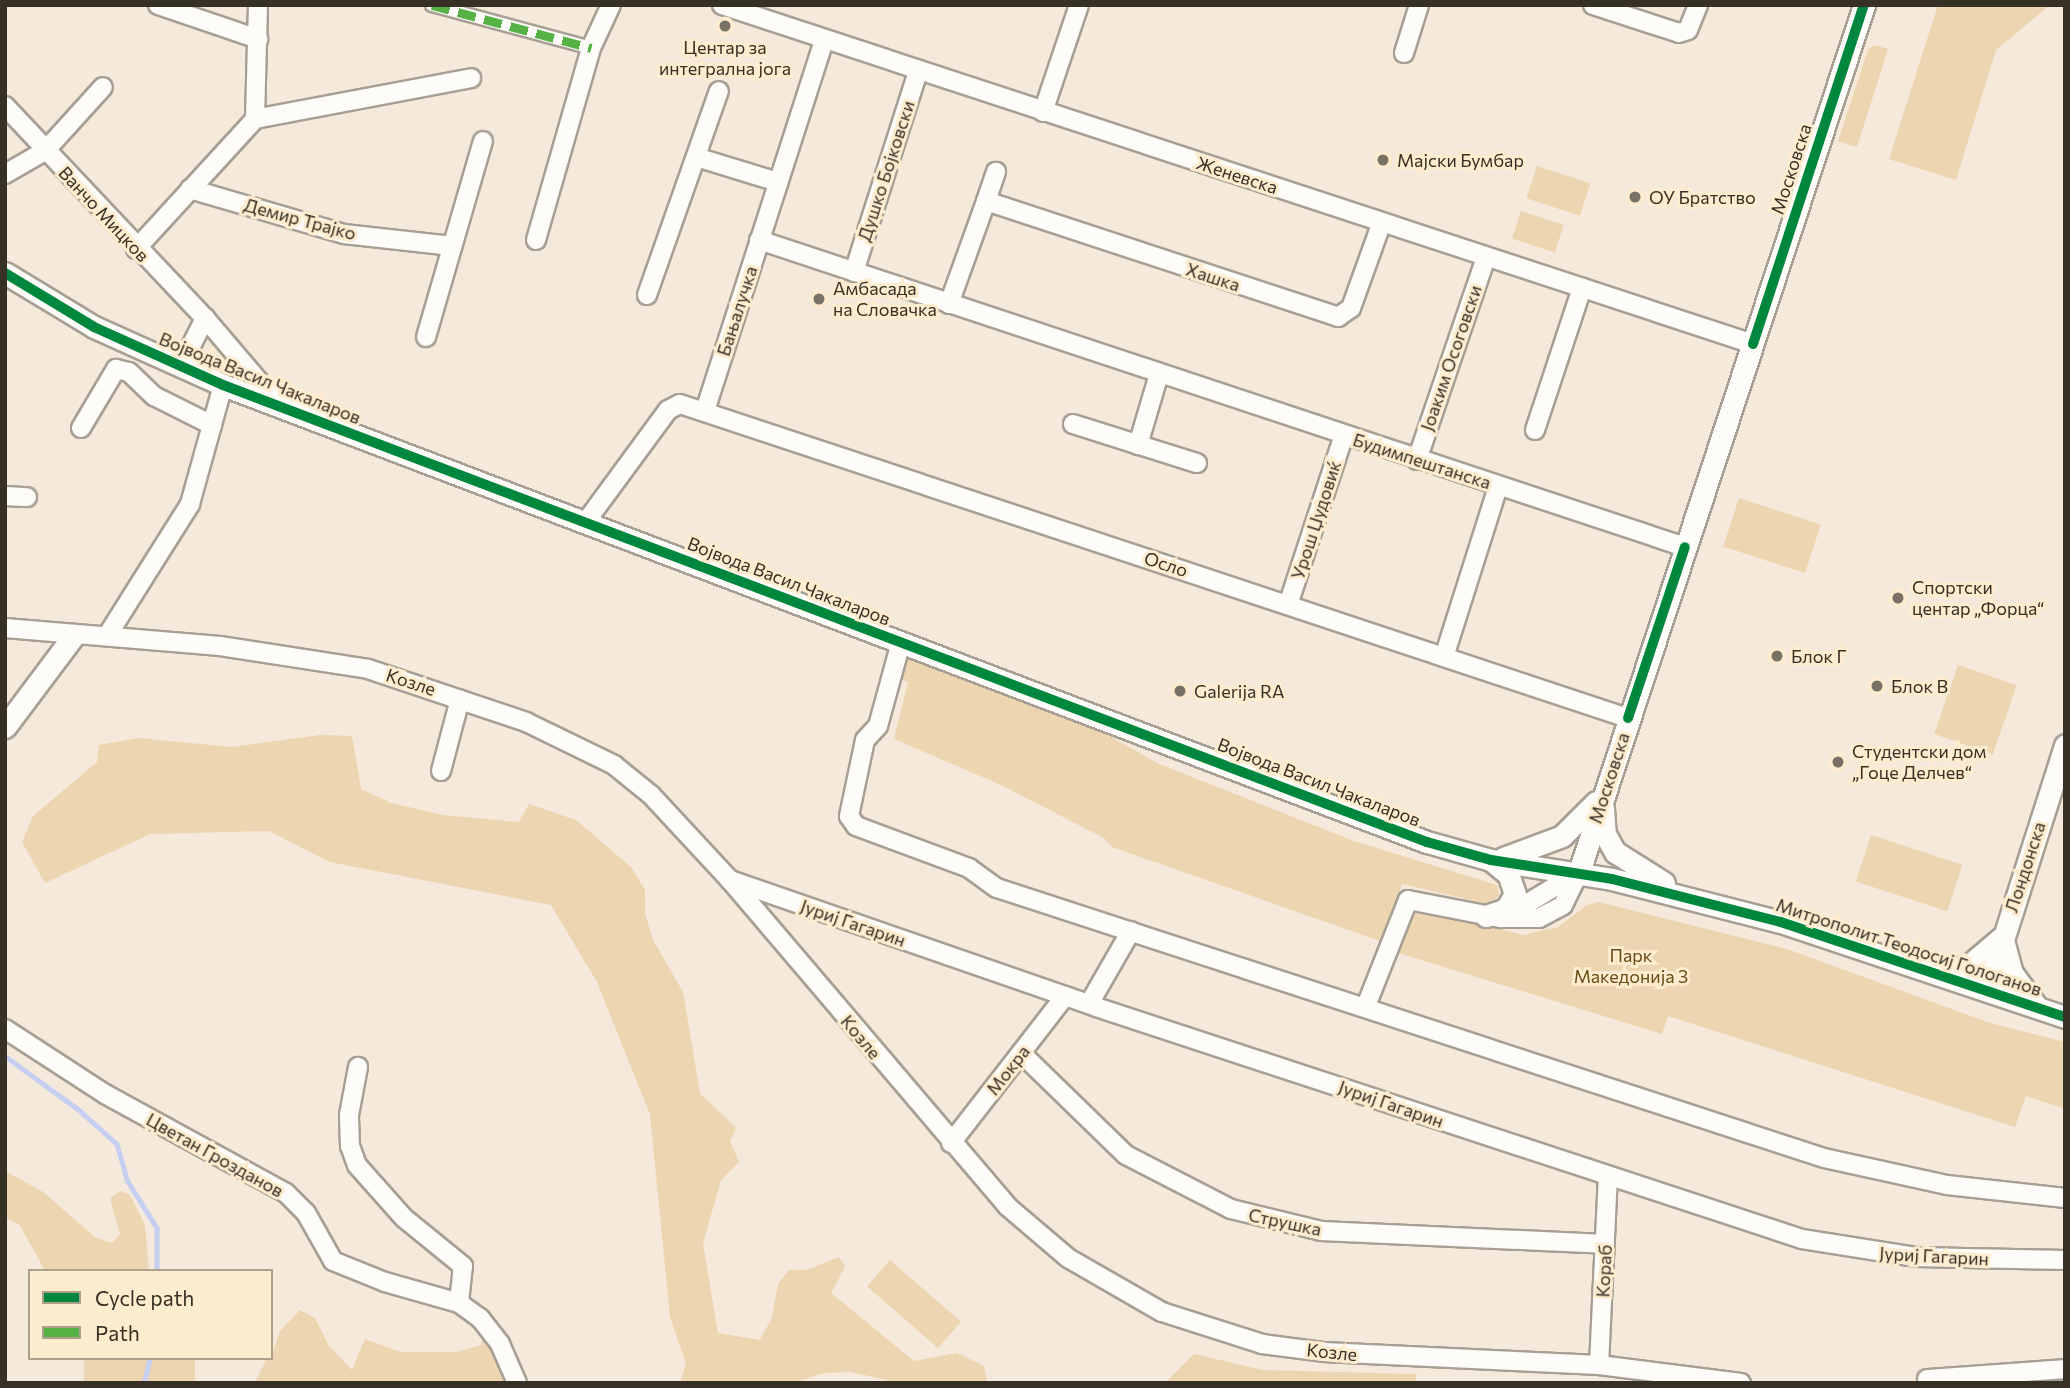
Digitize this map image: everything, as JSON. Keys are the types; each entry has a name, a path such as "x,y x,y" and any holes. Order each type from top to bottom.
{"street":[{"path":"158,5 258,38"},
{"path":"255,120 258,5"},
{"path":"432,5 591,48"},
{"path":"536,240 591,48 611,5"},
{"name":"Женевска","path":"722,5 1753,344"},
{"path":"1044,112 1079,5"},
{"path":"1593,5 1679,33 1688,30 1699,5"},
{"name":"Московска","path":"1579,873 1864,5"},
{"path":"1404,53 1415,6"},
{"name":"Бањалучка","path":"705,411 824,40"},
{"name":"Душко Бојковски","path":"854,272 918,71"},
{"path":"136,249 255,120 471,78"},
{"path":"5,174 45,151 103,87"},
{"path":"647,295 719,91"},
{"name":"Ванчо Мицков","path":"5,106 136,249 205,318 280,406"},
{"path":"426,337 483,141"},
{"path":"695,157 778,182"},
{"path":"949,304 996,172"},
{"name":"Демир Трајко","path":"190,190 344,234 452,246"},
{"name":"Хашка","path":"986,201 1338,317 1351,308 1382,222"},
{"name":"Будимпештанска","path":"759,240 1685,547"},
{"name":"Јоаким Осоговски","path":"1417,460 1486,257"},
{"name":"Војвода Васил Чакаларов","path":"5,273 94,327 223,385 585,523 1371,821 1491,860 1579,873"},
{"path":"1535,430 1583,288"},
{"path":"181,366 205,318"},
{"path":"81,428 116,369 129,372 154,396 212,425"},
{"path":"1138,445 1159,374"},
{"path":"107,636 190,504 223,385"},
{"path":"585,523 668,410 680,404 705,411"},
{"name":"Осло","path":"705,411 1628,718"},
{"path":"1073,424 1197,463"},
{"name":"Урош Џудовиќ","path":"1287,605 1344,435"},
{"path":"1444,657 1498,487"},
{"path":"5,496 27,497"},
{"name":"Козле","path":"5,628 107,636 341,664 460,699 526,722 614,765 651,795 730,880 1007,1206 1050,1244 1122,1292 1186,1322 1262,1344 1324,1352 1600,1365 1741,1383"},
{"path":"5,727 74,635"},
{"path":"901,642 878,726 865,740 852,822 970,868 997,888 1880,1174 2065,1198"},
{"path":"441,771 460,699"},
{"name":"Лондонска","path":"1987,989 2065,745"},
{"path":"1494,917 1506,909 1515,894 1512,880 1491,860 1562,836 1581,822 1605,789"},
{"path":"1605,789 1605,834 1615,852 1693,898"},
{"path":"1366,1006 1405,902 1419,899 1494,917 1530,905 1579,873"},
{"name":"Митрополит Теодосиј Гологанов","path":"1579,873 1693,898 1827,934 2065,1017"},
{"name":"Јуриј Гагарин","path":"730,880 1088,1004 1608,1177 1832,1246 1916,1258 2065,1260"},
{"path":"1088,1004 1131,931"},
{"path":"1931,970 1968,966 2004,934"},
{"path":"2004,934 2007,964 2038,1008"},
{"name":"Мокра","path":"951,1143 1065,996"},
{"name":"Цветан Грозданов","path":"5,1029 105,1094 286,1193 306,1213 333,1261 385,1282 459,1303"},
{"name":"Струшка","path":"1021,1052 1126,1155 1231,1209 1321,1230 1605,1244"},
{"path":"358,1067 349,1115 350,1146 357,1165 404,1218 463,1266 459,1303 480,1318 500,1344 517,1383"},
{"name":"Кораб","path":"1600,1365 1608,1177"},
{"path":"1927,1379 2065,1369"}],"green space":[{"path":"1938,5 2050,5 1996,50 1956,180 1889,159"},
{"path":"1874,45 1888,49 1857,147 1838,141 1868,50"},
{"path":"1537,166 1590,183 1580,216 1526,198"},
{"path":"1521,211 1564,225 1555,252 1512,239"},
{"path":"1739,498 1821,525 1805,573 1723,547"},
{"path":"904,658 1106,734 1159,764 1354,841 1497,885 1499,896 1488,904 1402,884 1383,942 1112,847 1104,838 1001,785 894,739 908,682 897,678"},
{"name":"Спортски центар „Форца“","path":"1958,665 2017,685 1993,754 1934,734"},
{"path":"320,735 352,736 361,789 391,803 443,815 519,822 529,804 576,820 631,867 645,890 645,913 653,940 683,992 700,1093 736,1128 730,1141 739,1162 721,1180 703,1243 718,1333 760,1340 772,1318 778,1284 789,1270 807,1270 839,1257 845,1266 831,1293 914,1361 957,1353 984,1366 987,1383 899,1383 851,1372 824,1373 794,1383 680,1383 686,1363 670,1317 650,1114 597,982 551,905 330,862 269,831 150,834 45,883 22,842 33,816 97,762 99,745 138,738 232,747"},
{"path":"1871,835 1962,865 1947,911 1856,882"},
{"name":"Парк Македонија 3","path":"1599,902 1787,949 1990,1023 2065,1042 2065,1109 2026,1096 2015,1127 1668,1016 1662,1034 1395,952 1416,909 1523,935 1558,927 1587,905"},
{"path":"5,1171 43,1192 95,1237 112,1243 120,1234 110,1198 121,1191 130,1195 145,1225 149,1269 44,1269 20,1225 5,1217"},
{"path":"890,1260 961,1322 938,1348 867,1286"},
{"path":"300,1310 315,1318 329,1346 352,1370 365,1339 400,1352 457,1352 481,1345 486,1327 517,1383 255,1383 266,1360 273,1360 280,1331"},
{"path":"1194,1354 1263,1370 1416,1374 1416,1383 1165,1383"},
{"path":"84,1360 195,1360 195,1383 84,1383"}],"waterway":[{"path":"5,1056 78,1109 117,1144 127,1180 157,1228 157,1269"},
{"path":"144,1383 150,1360"}],"marked path":[{"path":"432,5 591,48"}],"cycle path":[{"path":"1753,344 1864,5"},
{"path":"5,273 94,327 223,385 1427,842 1491,860 1612,879 1781,922 2065,1017"},
{"path":"1628,718 1685,547"}],"place":[{"name":"Центар за интегрална јога","path":"725,26"},
{"name":"Мајски Бумбар","path":"1383,160"},
{"name":"ОУ Братство","path":"1635,197"},
{"name":"Амбасада на Словачка","path":"819,299"},
{"name":"Спортски центар „Форца“","path":"1898,598"},
{"name":"Блок Г","path":"1777,656"},
{"name":"Блок В","path":"1877,686"},
{"name":"Galerija RA","path":"1180,691"},
{"name":"Студентски дом „Гоце Делчев“","path":"1838,762"}]}
